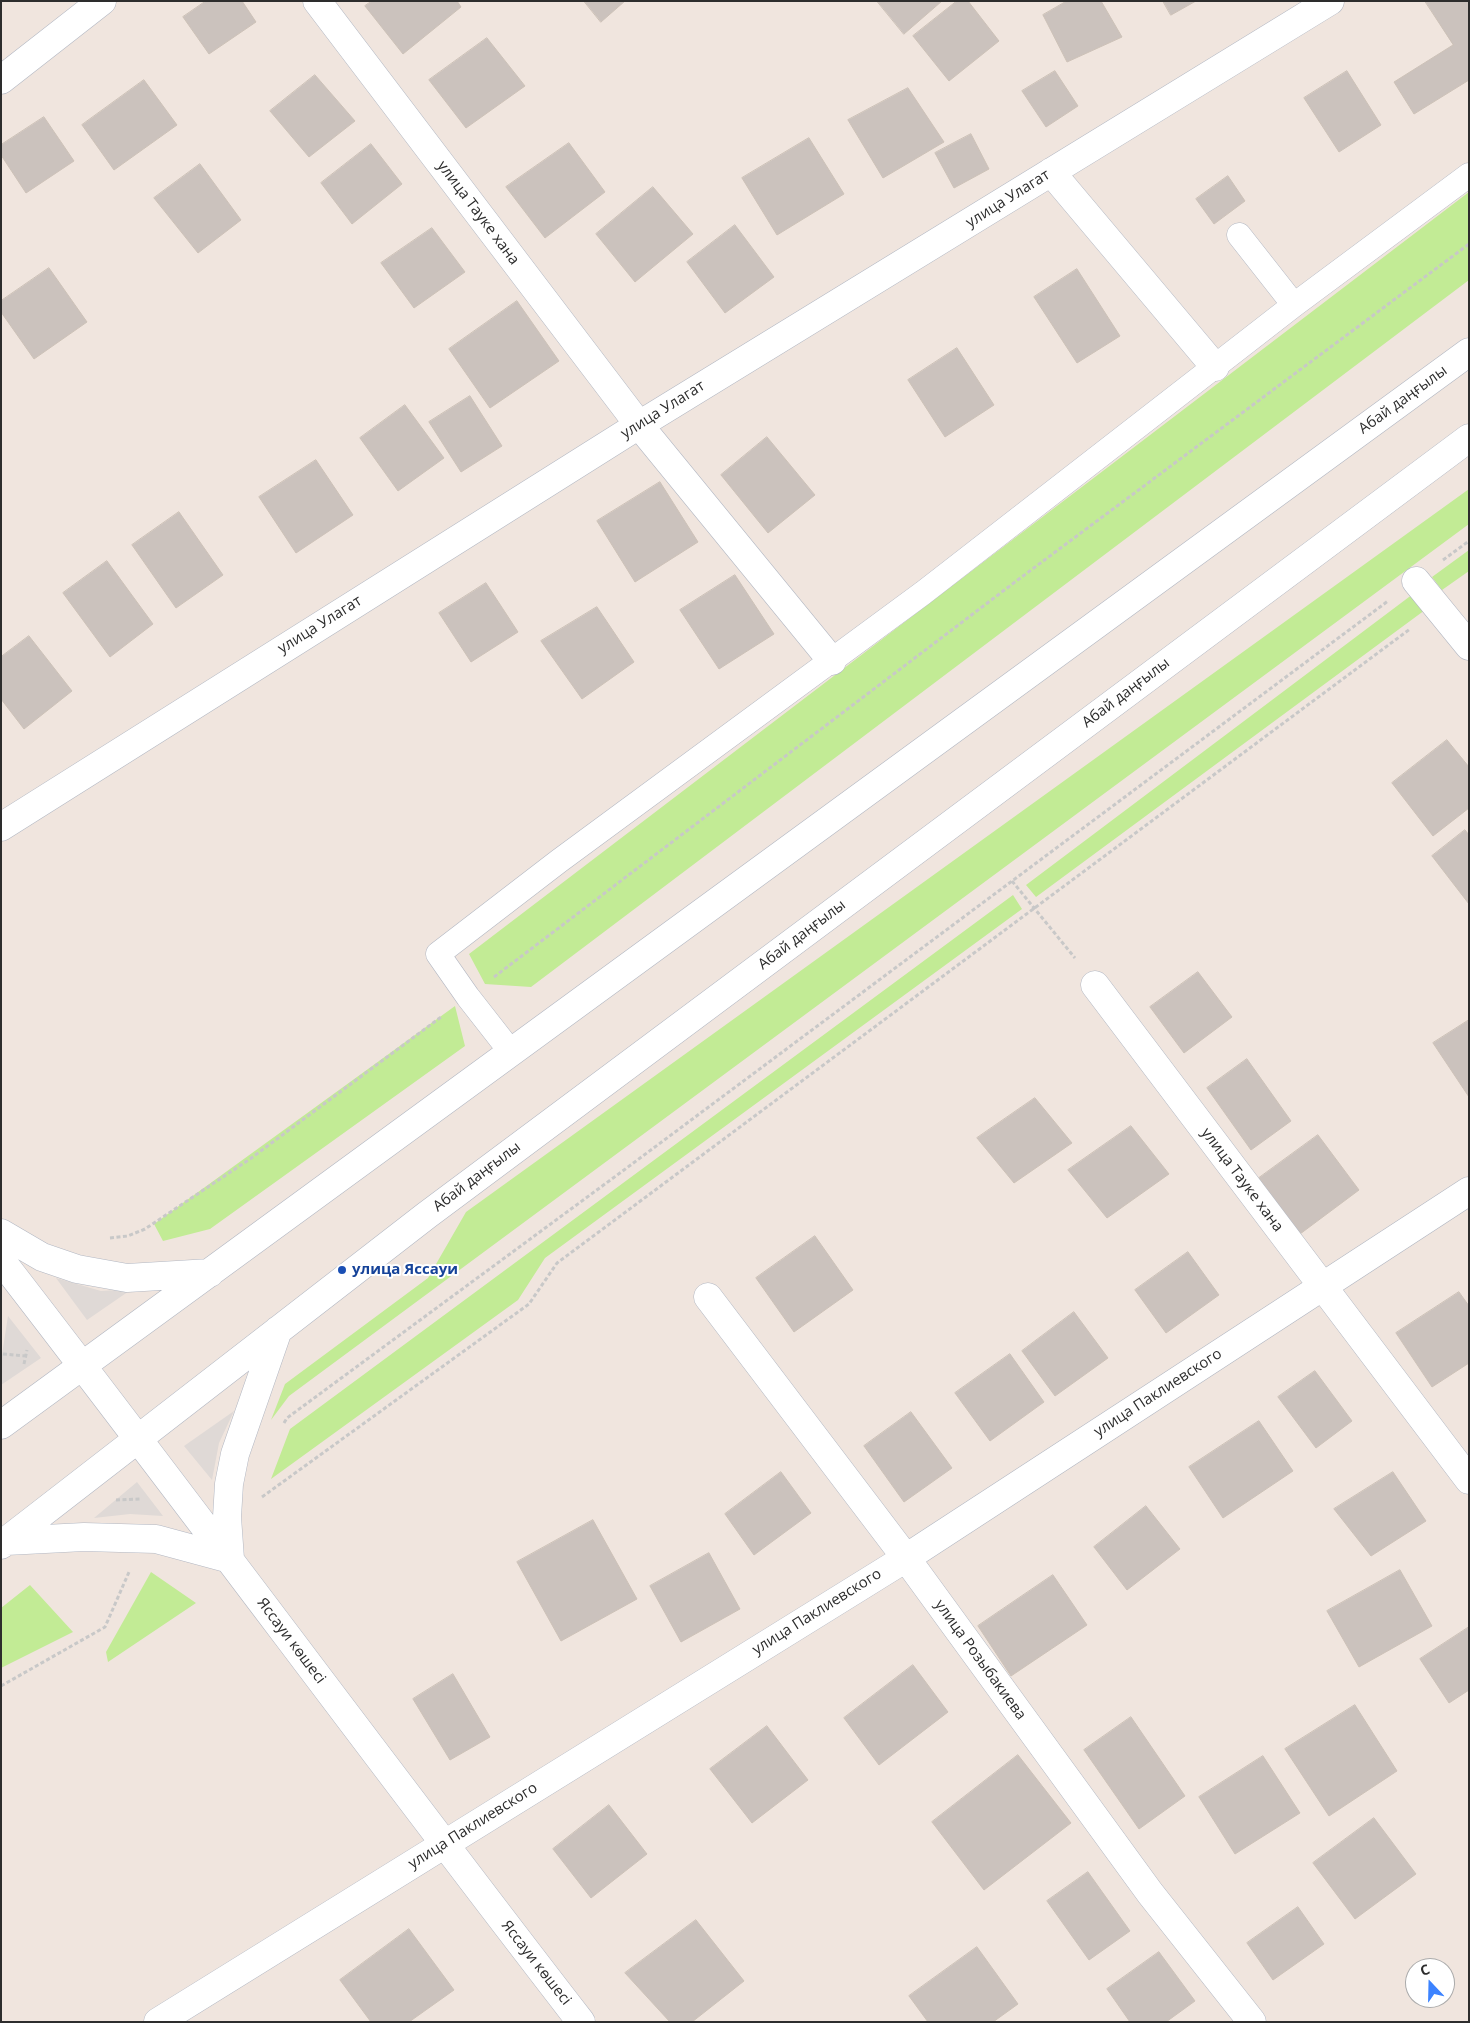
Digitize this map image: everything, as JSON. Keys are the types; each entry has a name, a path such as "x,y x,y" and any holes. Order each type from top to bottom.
{"street":[{"path":"1,80 102,1"},
{"name":"улица Тауке хана","path":"317,1 639,425 832,661"},
{"name":"улица Улагат","path":"1,827 639,425 1330,1"},
{"path":"1052,172 1215,367"},
{"name":"Абай даңғылы","path":"1,1425 84,1367 344,1174 1469,352"},
{"name":"Абай даңғылы","path":"4,1543 443,1203 1469,438"},
{"path":"1416,580 1469,646"},
{"name":"улица Тауке хана","path":"1095,985 1469,1480"},
{"name":"улица Паклиевского","path":"158,2022 906,1558 1469,1191"},
{"path":"1,1233 42,1257 77,1269 127,1278 210,1273"},
{"name":"Яссауи көшесі","path":"1,1260 139,1438 443,1844 581,2022"},
{"name":"улица Розыбакиева","path":"708,1298 906,1558 1150,1892 1252,2022"},
{"path":"4,1543 84,1537 156,1539 230,1559 227,1517 230,1484 236,1454 278,1330"}],"lane":[{"path":"511,1052 468,997 438,954 559,861 930,587 1294,305 1469,174"},
{"path":"1238,235 1294,305"}],"path":[{"path":"109,1238 128,1236 145,1229 250,1159 468,997 1019,578 1469,244"},
{"path":"283,1425 287,1418 1012,882 1469,541"},
{"path":"260,1490 259,1499 529,1304 558,1263 1438,608"},
{"path":"1012,882 1035,908 1095,985"},
{"path":"23,1371 29,1342"},
{"path":"3,1354 26,1356"},
{"path":"116,1500 144,1499"},
{"path":"1,1686 105,1627 133,1565"}],"green space":[{"path":"1469,192 1469,280 531,987 485,984 469,954"},
{"path":"1469,489 1469,524 289,1396 271,1420 285,1384 428,1278 466,1212"},
{"path":"1469,550 1469,571 1442,590 1432,577"},
{"path":"1413,594 1425,610 1036,897 1026,885"},
{"path":"1013,895 1022,909 545,1258 518,1300 271,1479 290,1429"},
{"path":"455,1006 465,1046 210,1229 163,1241 154,1224"},
{"path":"151,1572 196,1603 108,1662 106,1652"},
{"path":"30,1585 73,1632 1,1668 1,1608"}],"shaded area":[{"path":"56,1278 101,1291 132,1289 87,1320"},
{"path":"8,1316 41,1358 1,1385 1,1361"},
{"path":"234,1411 219,1443 212,1480 184,1446"},
{"path":"137,1482 163,1516 130,1514 94,1518"}],"building":[{"path":"206,1 242,1 256,22 209,54 183,17"},
{"path":"372,1 457,1 461,7 403,54 365,6"},
{"path":"584,1 625,1 601,22"},
{"path":"877,1 942,1 904,34"},
{"path":"957,1 968,1 999,41 949,81 913,36"},
{"path":"1067,1 1101,1 1122,37 1067,62 1043,15"},
{"path":"1163,1 1196,1 1171,15"},
{"path":"1425,1 1469,1 1469,80 1414,114 1394,82 1453,45"},
{"path":"487,38 525,86 466,128 429,80"},
{"path":"1055,71 1078,106 1046,127 1022,91"},
{"path":"1347,71 1381,125 1339,152 1304,98"},
{"path":"315,75 355,121 309,157 270,111"},
{"path":"144,80 177,125 114,170 82,125"},
{"path":"908,88 944,142 883,178 848,120"},
{"path":"44,117 74,161 26,193 1,155 1,145"},
{"path":"971,134 989,169 954,188 935,153"},
{"path":"809,138 844,194 777,235 742,178"},
{"path":"569,143 605,192 545,238 506,187"},
{"path":"371,144 402,184 352,224 321,183"},
{"path":"200,164 241,220 198,253 154,198"},
{"path":"1228,176 1245,201 1214,224 1196,199"},
{"path":"653,187 693,234 635,282 596,234"},
{"path":"735,225 774,277 725,313 687,262"},
{"path":"432,228 465,272 414,308 381,263"},
{"path":"49,268 87,322 34,359 1,312 1,301"},
{"path":"1077,269 1120,336 1077,363 1034,297"},
{"path":"517,301 559,361 490,408 449,349"},
{"path":"957,348 994,405 945,437 908,380"},
{"path":"470,396 502,446 461,472 429,422"},
{"path":"405,405 444,458 398,491 360,438"},
{"path":"767,437 815,495 768,533 721,475"},
{"path":"316,460 353,515 296,553 259,497"},
{"path":"660,482 698,542 635,582 597,521"},
{"path":"179,512 223,575 176,608 132,545"},
{"path":"107,561 153,624 110,657 63,593"},
{"path":"735,575 774,634 719,669 680,610"},
{"path":"486,583 518,632 471,662 439,613"},
{"path":"597,607 634,662 582,699 541,641"},
{"path":"29,636 72,691 24,729 1,699 1,657"},
{"path":"1447,740 1469,767 1469,808 1433,836 1392,783"},
{"path":"1465,830 1469,835 1469,904 1432,856"},
{"path":"1198,972 1232,1017 1184,1053 1150,1007"},
{"path":"1469,1020 1469,1097 1433,1043"},
{"path":"1247,1059 1291,1121 1251,1150 1207,1088"},
{"path":"1035,1098 1072,1143 1014,1183 977,1138"},
{"path":"1131,1126 1169,1174 1107,1218 1068,1170"},
{"path":"1318,1135 1359,1190 1300,1234 1259,1178"},
{"path":"815,1236 853,1290 794,1332 756,1278"},
{"path":"1188,1252 1219,1295 1166,1333 1135,1290"},
{"path":"1459,1292 1469,1306 1469,1363 1432,1387 1396,1333"},
{"path":"1074,1312 1108,1358 1055,1396 1022,1351"},
{"path":"1010,1354 1044,1402 990,1441 955,1393"},
{"path":"1315,1371 1352,1421 1316,1448 1278,1397"},
{"path":"911,1412 952,1468 904,1502 864,1446"},
{"path":"1259,1421 1293,1471 1223,1518 1189,1467"},
{"path":"781,1472 811,1513 754,1555 725,1514"},
{"path":"1393,1472 1426,1521 1371,1556 1334,1509"},
{"path":"1146,1506 1180,1549 1127,1590 1094,1547"},
{"path":"593,1520 637,1599 561,1641 517,1562"},
{"path":"709,1553 740,1609 681,1642 650,1586"},
{"path":"1400,1570 1432,1626 1359,1667 1327,1611"},
{"path":"1053,1575 1087,1625 1011,1676 978,1626"},
{"path":"1469,1627 1469,1690 1449,1703 1420,1659"},
{"path":"913,1665 948,1712 879,1765 844,1718"},
{"path":"453,1674 490,1737 450,1760 413,1699"},
{"path":"1355,1705 1397,1771 1329,1816 1285,1749"},
{"path":"1131,1717 1185,1796 1139,1829 1084,1750"},
{"path":"767,1726 808,1780 752,1823 710,1769"},
{"path":"1018,1755 1071,1823 984,1890 932,1822"},
{"path":"1263,1756 1300,1813 1235,1854 1199,1797"},
{"path":"609,1805 647,1854 591,1898 553,1849"},
{"path":"1374,1818 1416,1874 1355,1919 1313,1863"},
{"path":"1088,1872 1130,1931 1089,1960 1047,1901"},
{"path":"1298,1907 1324,1944 1273,1980 1247,1943"},
{"path":"696,1920 744,1981 692,2022 670,2022 625,1973"},
{"path":"409,1929 454,1990 409,2022 371,2022 340,1980"},
{"path":"977,1947 1018,2004 993,2022 928,2022 909,1996"},
{"path":"1159,1952 1195,2001 1166,2022 1130,2022 1107,1989"}],"place":[{"name":"улица Яссауи","path":"342,1270"}]}
